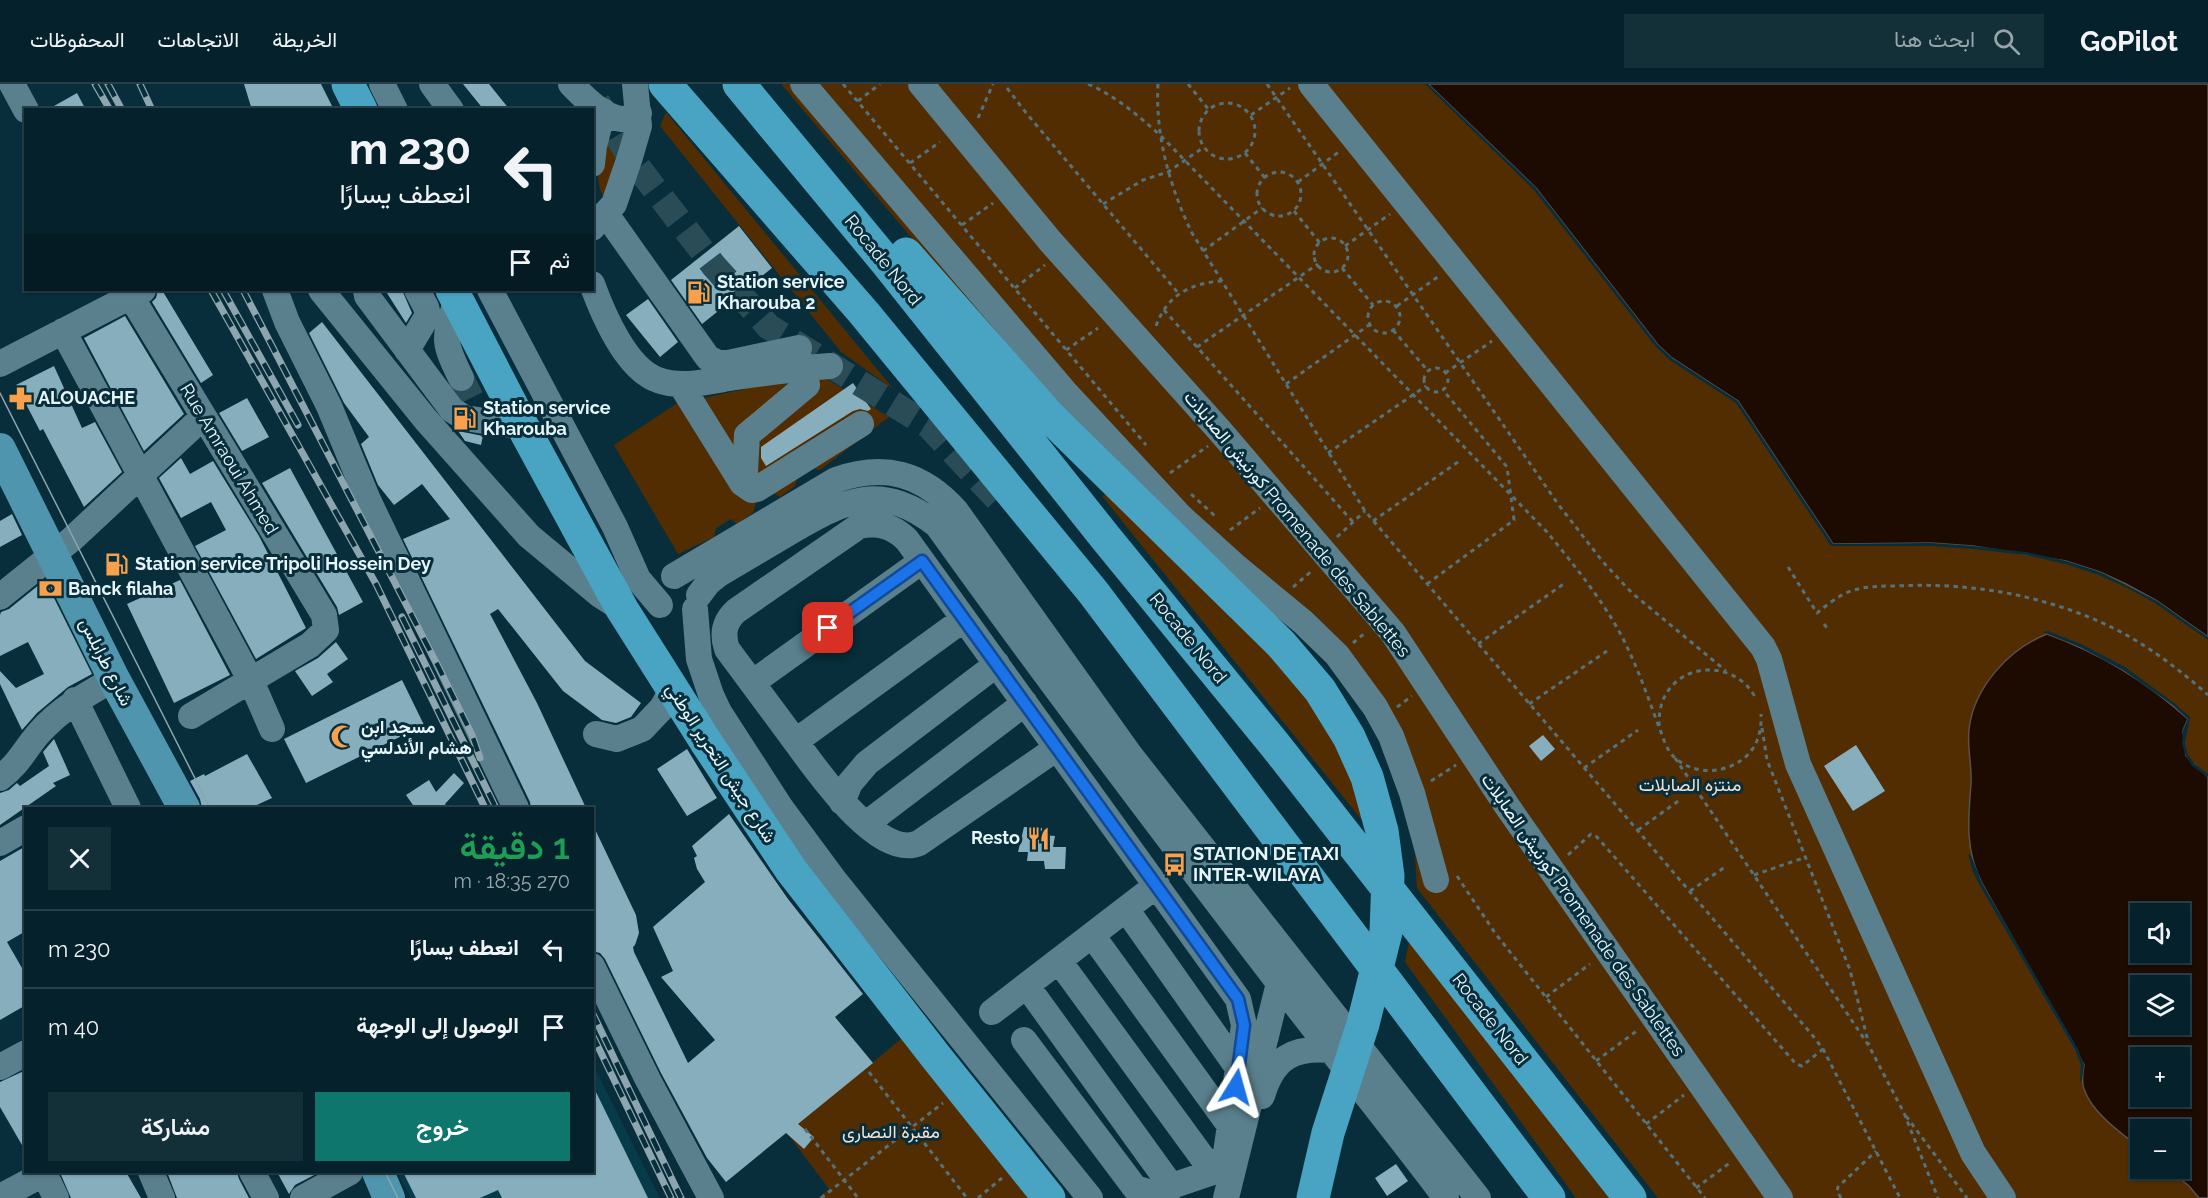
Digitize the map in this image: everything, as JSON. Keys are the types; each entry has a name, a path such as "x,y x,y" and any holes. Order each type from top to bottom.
{"highway":[{"path":"348,84 360,108"},
{"path":"665,84 864,313 1093,592 1549,1198"},
{"name":"Rocade Nord","path":"739,84 887,263 1098,528 1275,745 1630,1198"},
{"name":"Rocade Nord","path":"752,84 1048,415 1281,644 1320,690 1349,737 1367,777 1382,831 1386,865 1386,932 1363,1024 1328,1133 1313,1198"},
{"name":"شارع جيش التحرير الوطني","path":"454,294 622,609 706,742 791,870 936,1058 1049,1198"}],"main road":[{"name":"شارع طرابلس","path":"0,449 9,490 52,554 114,679 183,807"}],"street":[{"path":"12,84 25,108"},
{"path":"382,84 394,108"},
{"path":"432,84 450,108"},
{"path":"571,84 590,105 621,119 639,113"},
{"path":"635,84 639,126 614,204 599,221 708,358 718,363 728,363 799,355 830,366"},
{"path":"803,84 1064,391 1181,517 1220,553 1303,622 1343,662 1375,707 1391,736 1412,793 1436,880"},
{"name":"كورنيش الصابلات Promenade des Sablettes","path":"921,84 967,125 1009,191 1061,254 1224,435 1393,633 1551,870 1780,1198"},
{"path":"1311,84 1763,647 1771,666 1798,764 1973,1153 2003,1198"},
{"path":"594,146 603,111"},
{"path":"594,289 607,320 623,348 642,371 657,380 681,385 799,355"},
{"path":"275,291 287,322 329,406 368,500 516,807"},
{"path":"322,291 426,420 529,536 600,595 622,609"},
{"path":"344,291 350,296 367,294 452,410 465,418 523,427"},
{"path":"407,350 428,315 418,291"},
{"path":"491,291 615,527 638,579 669,615 683,617 697,602 708,583 719,574 837,506 856,500 878,499 914,509 937,525 1042,671 1330,1050 1385,1117 1446,1198"},
{"path":"0,364 133,292"},
{"name":"Rue Amraoui Ahmed","path":"133,292 203,417 324,615 326,630 310,645 250,681"},
{"path":"454,294 446,343 484,421"},
{"path":"63,331 250,681 272,729"},
{"path":"742,483 747,435 806,388 808,381 799,355"},
{"path":"681,385 742,483 748,488 757,489 861,424"},
{"path":"0,597 72,539 203,417"},
{"path":"660,605 658,593 664,582 843,477 868,472 885,472 909,477 932,488 956,511 1130,755 1478,1198"},
{"path":"1024,1041 1135,1188 1151,1193 1182,1189 1213,1172 1226,1153 1244,1025 1238,999 1157,885 907,540 894,529 878,524 859,526 736,611 727,622 724,635 727,649 842,802 866,824 899,845 913,846 1057,748"},
{"path":"615,527 647,565 671,578 680,576 691,580 698,589 699,659 719,712 781,808 840,888 1090,1198"},
{"path":"752,683 922,561"},
{"path":"796,741 964,618"},
{"path":"842,802 850,783 867,763 997,664"},
{"path":"0,778 13,769 39,733 75,700 114,679"},
{"path":"191,716 250,681"},
{"path":"596,734 617,739 642,729 662,708 673,688"},
{"path":"75,700 128,807"},
{"path":"866,824 1025,703"},
{"path":"1096,801 1124,779"},
{"path":"0,843 24,829"},
{"path":"992,1012 1157,885"},
{"path":"1126,909 1238,1068"},
{"path":"1092,935 1230,1126"},
{"path":"1059,961 1213,1172"},
{"path":"594,970 648,1080 711,1198"},
{"path":"1226,1198 1279,983"},
{"path":"1027,986 1182,1189"},
{"path":"1235,1198 1270,1075 1283,1060 1301,1051 1311,1048 1330,1050"},
{"path":"0,1067 24,1054"},
{"path":"0,1197 43,1173"},
{"path":"45,1173 56,1198"},
{"path":"151,1173 162,1198"},
{"path":"253,1173 266,1198"},
{"path":"303,1198 348,1173"}],"path":[{"path":"858,101 880,84"},
{"path":"910,164 967,125 993,84"},
{"path":"1088,84 1128,106 1162,137 1510,492 1559,546 1617,628 1628,649 1664,742 1869,1047 1904,1113 1938,1198"},
{"path":"1158,84 1157,100 1168,172 1183,215 1203,251 1365,511 1804,1024 1823,1049 1900,1198"},
{"path":"1188,84 1209,110"},
{"path":"1267,84 1558,504 1603,562 1632,593 1727,672 1742,680 1757,701"},
{"path":"1250,116 1297,84"},
{"path":"1007,88 1179,294"},
{"path":"1228,103 1239,105 1250,116 1256,131 1254,141 1245,153 1232,159 1222,159 1204,147 1200,140 1199,129 1202,119 1209,110 1218,104 1228,103"},
{"path":"1298,182 1356,140"},
{"path":"1103,204 1143,180 1168,172 1204,147"},
{"path":"1245,153 1265,177"},
{"path":"1275,172 1284,172 1293,176 1298,182 1302,192 1301,201 1294,211 1279,217 1262,208 1257,191 1260,182 1265,177 1275,172"},
{"path":"962,225 1009,191"},
{"path":"1345,246 1407,203"},
{"path":"1203,251 1262,208"},
{"path":"1294,211 1320,243"},
{"path":"1330,239 1338,240 1345,246 1348,258 1342,268 1333,272 1326,271 1318,264 1314,253 1320,243 1330,239"},
{"path":"1015,288 1061,254"},
{"path":"1197,347 1318,264"},
{"path":"1397,306 1456,264"},
{"path":"1342,268 1373,305"},
{"path":"1149,351 1157,321 1179,294 1196,284 1222,281"},
{"path":"1382,300 1397,306 1400,321 1393,330 1381,333 1369,325 1367,316 1373,305 1382,300"},
{"path":"1164,310 1353,522"},
{"path":"1066,350 1116,315"},
{"path":"1286,384 1369,325"},
{"path":"1393,330 1428,371"},
{"path":"1445,373 1509,330"},
{"path":"1434,368 1445,373 1448,378 1443,390 1431,391 1426,386 1424,381 1428,371 1434,368"},
{"path":"1328,453 1426,386"},
{"path":"1427,584 1514,520 1507,467 1443,390"},
{"path":"1170,474 1224,435"},
{"path":"1373,521 1458,462"},
{"path":"1230,530 1276,496"},
{"path":"1345,529 1365,511"},
{"path":"1292,588 1328,557"},
{"path":"1788,567 1816,613 1849,592 1865,587 1923,584 1966,586 2018,595 2075,612 2112,627 2138,642 2208,695"},
{"path":"1478,644 1565,583"},
{"path":"1529,704 1607,651"},
{"path":"1659,726 1660,710 1666,694 1677,681 1692,672 1710,669 1727,672"},
{"path":"1392,711 1428,685"},
{"path":"1760,709 1767,760 1850,970 1869,1047"},
{"path":"1673,756 1687,766 1702,771 1719,771 1735,765 1748,755 1757,742 1761,726"},
{"path":"1584,768 1638,729"},
{"path":"1424,786 1472,754"},
{"path":"1638,830 1681,799"},
{"path":"1551,870 1591,834 1597,837 1796,1064 1802,1066 1823,1049"},
{"path":"1754,875 1806,857"},
{"path":"1690,891 1725,867"},
{"path":"1607,951 1546,997 1705,1198"},
{"path":"1596,1060 1655,1019"},
{"path":"869,1072 967,1198"},
{"path":"1645,1124 1700,1083"},
{"path":"821,1198 944,1102"},
{"path":"1904,1113 1967,1198"},
{"path":"805,1129 858,1198"},
{"path":"1696,1188 1746,1150"},
{"path":"1841,1198 1837,1191 1838,1187 1876,1151"},
{"path":"978,1198 1005,1176"}],"shaded area":[{"path":"1428,84 2208,84 2208,637 2157,601 2126,584 2100,572 2066,561 1973,546 1931,543 1833,544 1738,401 1672,358 1658,345 1536,188"},
{"path":"2047,634 2104,659 2139,681 2188,719 2183,730 2186,756 2208,777 2208,1198 2199,1198 2180,1179 2190,1179 2190,1119 2130,1119 2130,1140 2093,1106 2083,1086 2084,1065 1977,871 1969,835 1971,777 1969,729 1972,713 1986,684 2019,649"},
{"path":"594,1067 660,1198 411,1198 398,1173 594,1173"}],"green space":[{"name":"منتزه الصابلات","path":"781,84 1428,84 1522,173 1973,546 2066,561 2126,584 2208,637 2208,777 1971,717 1969,731 1971,780 1968,811 2130,1135 2130,1179 2180,1179 2199,1198 1658,1198 1417,888 1414,838 1401,780 1345,678 1056,408"},
{"path":"666,112 894,389 841,352 660,126"},
{"path":"608,138 615,142 616,154 603,196 598,174 600,159"},
{"path":"817,373 889,417 820,470 807,467 799,471 795,486 780,497 769,491 758,496 753,513 737,524 731,519 716,528 714,537 678,554 614,445 676,404"},
{"path":"1106,493 1271,657 1314,706 1332,733 1373,834 1102,496"},
{"path":"1411,932 1616,1198 1576,1198 1405,962"},
{"name":"مقبرة النصارى","path":"901,1039 1029,1198 818,1198 829,1189 787,1133"}],"pier":[{"path":"1425,84 1428,84 1536,188 1658,345 1672,358 1738,401 1833,544 1931,543 1973,546 2026,552 2066,561 2100,572 2157,601 2208,637 2208,640 2155,603 2125,587 2099,575 2065,564 2026,555 1973,549 1931,546 1831,546 1736,403 1671,361 1656,347 1534,190"},
{"path":"2048,631 2081,644 2125,667 2190,717 2185,743 2188,755 2208,774 2208,777 2192,766 2186,756 2182,744 2183,730 2188,719 2173,705 2123,670 2080,647 2043,632"},
{"path":"1968,854 1971,856 1982,883 2078,1049 2084,1065 2080,1082 2081,1065 2075,1050 1979,884"}],"building":[{"path":"244,84 321,84 333,108 251,108"},
{"path":"463,84 489,84 508,108 482,108"},
{"path":"77,93 85,108 51,108"},
{"name":"Station service Kharouba 2","path":"739,226 772,268 702,324 671,280"},
{"path":"158,291 163,291 213,375 201,383 152,302"},
{"path":"386,291 402,291 412,313 406,323"},
{"path":"648,299 678,342 660,357 626,315"},
{"path":"125,316 184,414 144,451 84,338"},
{"path":"322,322 585,661 641,703 631,717 616,723 602,720 563,691 498,609 490,614 537,703 586,807 531,807 403,539 450,519 422,484 394,505 378,485 361,444 369,437 344,403 309,333"},
{"path":"54,366 82,428 95,422 122,472 84,507 43,429 40,431 16,385"},
{"path":"853,383 871,409 853,411 766,466 761,458 761,447"},
{"path":"247,398 269,437 242,451 219,413"},
{"path":"458,431 483,436 481,445 465,441"},
{"path":"181,458 190,474 213,461 259,536 306,628 256,659 195,546 226,530 211,502 181,518 159,478"},
{"path":"290,468 363,602 339,615 337,607 262,483"},
{"path":"12,514 22,535 0,547 0,521"},
{"path":"45,580 92,674 68,687 37,713 22,730 0,684 0,671 16,688 44,674 28,642 0,656 0,615"},
{"path":"180,580 230,675 174,703 127,604"},
{"path":"336,642 348,659 327,674 333,682 312,696 295,671 318,658"},
{"name":"مسجد ابن هشام الأندلسي","path":"402,680 424,725 306,783 284,739"},
{"path":"1543,735 1555,749 1541,761 1529,746"},
{"path":"54,739 70,775 53,783 56,786 0,825 0,793 9,790 17,783 20,786 49,766 43,752"},
{"path":"1856,745 1885,791 1853,811 1824,766"},
{"path":"687,749 717,798 687,816 657,769"},
{"path":"247,754 272,798 252,807 202,807 190,781 204,774 205,776"},
{"path":"454,773 464,783 445,804 446,807 414,807 406,795 429,780 436,792"},
{"path":"729,814 788,899 863,994 835,1017 873,1063 798,1124 814,1137 804,1149 786,1133 726,1182 707,1158 661,1073 605,959 600,953 594,952 594,827 636,915 639,933 633,947 634,952 688,1063 715,1040 661,977 673,971 653,927 705,882 697,869 694,858 697,856 692,846"},
{"path":"1024,827 1042,828 1042,835 1055,836 1053,847 1066,847 1065,869 1045,869 1044,861 1027,861 1028,852 1018,852"},
{"path":"24,847 24,932 7,942 24,972 24,1006 0,1020 0,861"},
{"path":"24,1071 24,1149 0,1107 0,1082"},
{"path":"594,1088 648,1198 502,1198 498,1190 480,1198 416,1198 404,1173 594,1173"},
{"path":"1396,1164 1408,1181 1387,1196 1375,1178"},
{"path":"65,1173 127,1173 141,1198 71,1198 61,1175"},
{"path":"167,1173 237,1173 249,1198 177,1198"},
{"path":"278,1173 318,1173 295,1185 289,1194"}],"tunnel":[{"path":"597,102 630,157 714,266 769,327 929,426 1002,504"},
{"path":"461,378 471,398"}],"tram line":[{"path":"0,393 209,807"},
{"path":"386,1173 398,1198"}],"railway":[{"path":"95,84 109,108"},
{"path":"108,84 121,108"},
{"path":"140,84 151,108"},
{"path":"212,291 376,584 485,807"},
{"path":"224,291 298,425"},
{"path":"244,291 438,666 472,735 480,758"},
{"path":"402,617 496,807"},
{"path":"594,1016 681,1198"},
{"path":"594,1038 671,1198"}],"place":[{"name":"Station service Kharouba 2","path":"699,292"},
{"name":"ALOUACHE","path":"20,398"},
{"name":"Station service Kharouba","path":"465,418"},
{"name":"Station service Tripoli Hossein Dey","path":"117,564"},
{"name":"Banck filaha","path":"50,589"},
{"name":"مسجد ابن هشام الأندلسي","path":"343,737"},
{"name":"Resto","path":"1038,838"},
{"name":"STATION DE TAXI INTER-WILAYA","path":"1175,864"}],"route":[{"path":"828,628 922,561 1238,999 1244,1025 1236,1087"}]}
